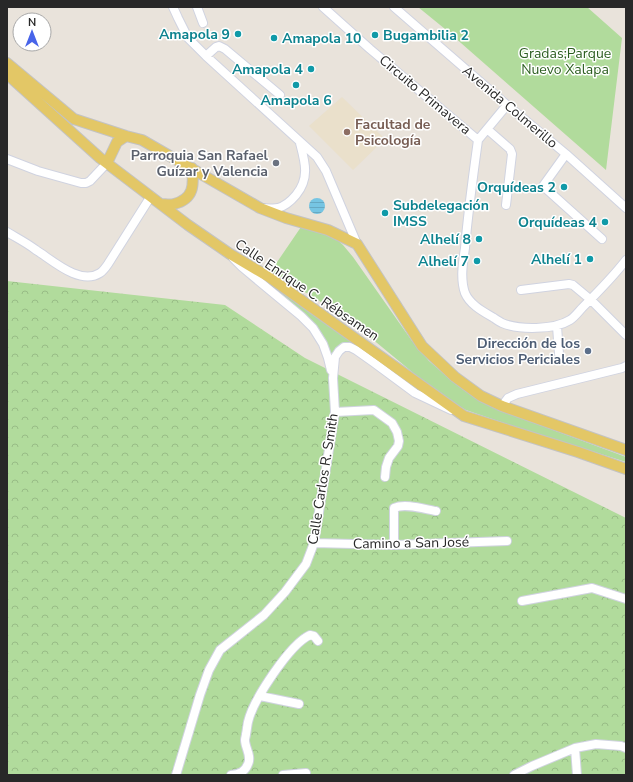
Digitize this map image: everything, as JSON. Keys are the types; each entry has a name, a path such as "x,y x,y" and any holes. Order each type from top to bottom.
{"main road":[{"path":"7,63 74,119 142,140 192,168 246,202 286,218 328,230 356,244 422,346 455,377 481,396 502,406 626,450"},
{"name":"Calle Enrique C. Rébsamen","path":"7,74 92,152 188,225 230,254 269,277 464,416 578,452 626,469"},
{"path":"107,163 117,142 126,136"},
{"path":"161,204 174,204 186,199 193,187 192,168"}],"street":[{"path":"173,7 188,38 300,143 317,157 326,170 356,244"},
{"path":"197,7 203,23"},
{"name":"Circuito Primavera","path":"323,7 370,50 478,140 463,266 465,293 472,303 502,323 520,327 542,328 557,326 570,320 591,300 618,271 626,260"},
{"name":"Avenida Colmerillo","path":"394,7 566,154 626,208"},
{"path":"206,56 216,47 219,46 226,49 280,94"},
{"path":"478,140 507,105"},
{"path":"487,129 510,149 512,154 506,205"},
{"path":"260,208 278,208 291,201 300,191 305,178 305,161 300,143"},
{"path":"566,154 543,186 602,239"},
{"path":"7,158 38,171 81,183 90,181 107,163"},
{"path":"7,232 20,239 53,262 77,275 86,277 92,276 99,274 108,264 151,196"},
{"name":"Calle Carlos R. Smith","path":"230,254 242,267 301,316 312,328 323,344 333,378"},
{"path":"521,290 569,284 573,285 591,300 626,334"},
{"path":"557,326 559,354"},
{"name":"Calle Carlos R. Smith","path":"176,775 200,695 209,670 220,650 264,615 285,592 306,564 314,543 335,412 333,378 335,357 339,351 344,347 350,347 415,393 464,416"},
{"path":"502,406 508,398 517,394 626,366"},
{"path":"335,412 374,410 392,423 399,437 399,441 398,446 389,458 385,477"},
{"path":"394,545 394,508 398,506 436,511"},
{"name":"Camino a San José","path":"314,543 394,545 507,541"},
{"path":"522,600 592,588 626,599"},
{"path":"231,775 240,774 245,770 248,764 250,759 245,740 248,721 260,696 283,659 304,637 310,635 314,636 318,641"},
{"path":"260,696 300,704"},
{"path":"514,775 575,748 596,744 621,746 626,748"},
{"path":"575,748 577,775"},
{"path":"283,775 306,773"}],"shaded area":[{"name":"Facultad de Psicología","path":"342,97 385,139 353,170 309,126"}],"green space":[{"name":"Gradas;Parque Nuevo Xalapa","path":"418,7 587,7 622,38 606,170 445,29"},
{"path":"301,227 334,237 343,245 412,341 429,361 452,381 479,400 502,411 626,457 626,462 466,410 440,395 365,333 329,307 271,271"},
{"path":"243,264 444,403 420,391 364,350 352,344 346,343 341,345 331,354 316,327 298,308"},
{"path":"7,281 225,305 305,358 626,518 626,775 7,775"}],"water":[{"path":"317,198 323,200 325,206 323,212 317,214 311,212 309,206 311,200"}],"place":[{"name":"Amapola 9","path":"238,34"},
{"name":"Bugambilia 2","path":"375,35"},
{"name":"Amapola 10","path":"274,38"},
{"name":"Amapola 4","path":"311,69"},
{"name":"Amapola 6","path":"296,85"},
{"name":"Facultad de Psicología","path":"347,132"},
{"name":"Parroquia San Rafael Guízar y Valencia","path":"276,163"},
{"name":"Orquídeas 2","path":"564,187"},
{"name":"Subdelegación IMSS","path":"385,213"},
{"name":"Orquídeas 4","path":"605,222"},
{"name":"Alhelí 8","path":"479,239"},
{"name":"Alhelí 1","path":"590,259"},
{"name":"Alhelí 7","path":"477,261"},
{"name":"Dirección de los Servicios Periciales","path":"588,351"}]}
